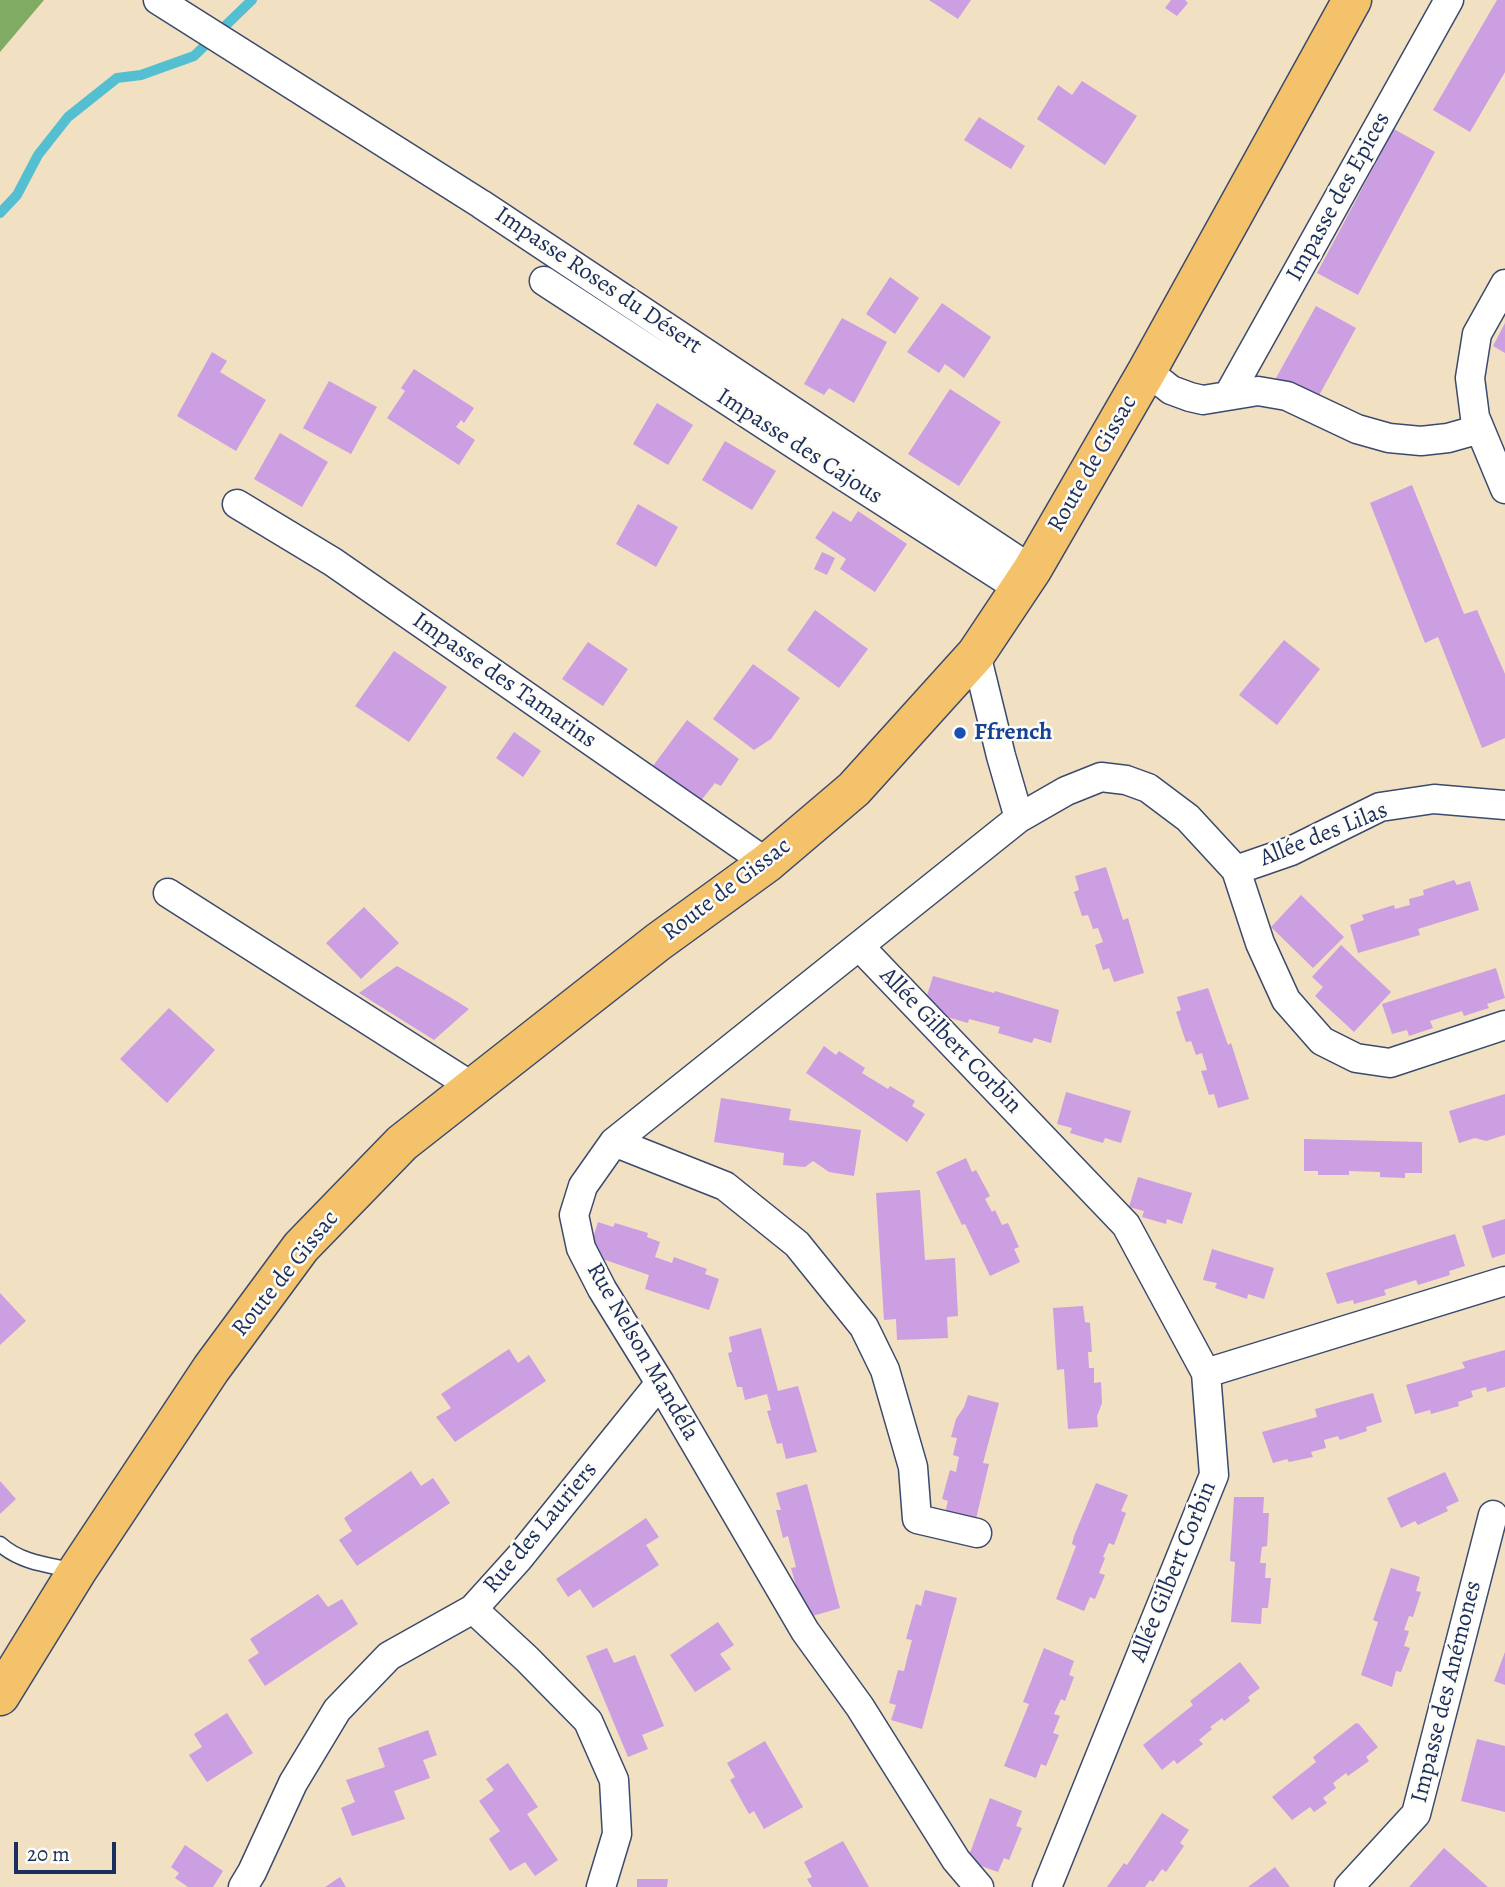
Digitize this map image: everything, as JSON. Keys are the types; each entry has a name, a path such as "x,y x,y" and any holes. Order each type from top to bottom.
{"main road":[{"name":"Route de Gissac","path":"0,1696 77,1571 211,1369 301,1247 402,1143 658,942 766,863 854,789 976,654 1026,579 1147,371 1352,0"}],"street":[{"name":"Impasse Roses du Désert","path":"158,0 481,204 1026,579"},
{"name":"Impasse des Epices","path":"1229,394 1449,0"},
{"name":"Impasse des Cajous","path":"544,281 814,457 1026,579"},
{"path":"1505,284 1477,334 1470,378 1475,417 1505,489"},
{"path":"1147,371 1171,390 1190,397 1203,400 1258,391 1287,396 1357,429 1389,438 1421,441 1448,438 1480,429"},
{"name":"Impasse des Tamarins","path":"237,504 333,562 766,863"},
{"path":"976,654 1019,818"},
{"name":"Allée des Lilas","path":"1019,818 1066,792 1101,777 1126,780 1148,788 1188,818 1236,870 1292,851 1380,807 1434,799 1505,806"},
{"name":"Rue Nelson Mandéla","path":"979,1887 956,1860 860,1707 805,1630 602,1289 581,1248 574,1215 583,1186 614,1142 1019,818"},
{"path":"1236,870 1260,943 1286,1000 1322,1041 1356,1058 1390,1063 1505,1025"},
{"path":"168,893 473,1087"},
{"name":"Allée Gilbert Corbin","path":"860,947 1126,1225 1206,1373 1214,1475 1047,1887"},
{"path":"614,1142 725,1186 797,1244 864,1327 885,1370 913,1467 917,1519 977,1533"},
{"path":"1206,1373 1505,1281"},
{"name":"Rue des Lauriers","path":"601,1887 617,1834 614,1780 588,1721 473,1609 519,1558 660,1383"},
{"name":"Impasse des Anémones","path":"1349,1887 1416,1814 1493,1516"},
{"path":"243,1887 293,1783 337,1710 389,1656 473,1609"}],"lane":[{"path":"0,1544 12,1555 77,1571"}],"green space":[{"path":"0,0 44,0 0,52"}],"building":[{"path":"929,0 971,0 958,19"},
{"path":"1171,0 1185,0 1188,3 1177,16 1165,8"},
{"path":"1497,0 1505,0 1505,72 1470,132 1433,110"},
{"path":"1082,81 1137,116 1105,165 1037,119 1058,85 1072,95"},
{"path":"979,117 1025,146 1011,169 964,140"},
{"path":"1394,129 1435,152 1358,295 1317,273"},
{"path":"890,277 919,298 895,334 866,314"},
{"path":"942,303 991,337 964,378 945,364 939,373 907,352"},
{"path":"1316,306 1356,328 1311,410 1271,387"},
{"path":"842,318 887,342 854,403 829,388 824,395 804,384"},
{"path":"1505,323 1505,353 1493,346"},
{"path":"212,352 227,361 220,372 266,400 236,451 177,416"},
{"path":"414,369 474,408 464,423 461,420 456,427 475,440 459,465 387,418 405,391 401,388"},
{"path":"329,381 377,407 351,454 303,428"},
{"path":"950,389 1001,422 959,486 908,454"},
{"path":"657,403 693,425 668,465 633,444"},
{"path":"280,433 328,462 302,507 254,479"},
{"path":"725,441 776,471 752,510 702,480"},
{"path":"1412,485 1464,614 1477,610 1505,674 1505,738 1482,748 1438,637 1425,643 1370,503"},
{"path":"638,504 678,527 656,567 616,544"},
{"path":"833,511 851,522 858,511 907,544 875,592 840,569 846,559 815,538"},
{"path":"822,552 835,558 827,575 814,569"},
{"path":"815,610 868,649 839,688 787,650"},
{"path":"1284,640 1320,669 1277,725 1239,695"},
{"path":"588,642 628,669 603,706 562,679"},
{"path":"394,651 447,687 409,742 355,706"},
{"path":"753,664 800,698 771,739 754,750 713,719"},
{"path":"687,720 739,759 721,786 715,783 699,803 650,770"},
{"path":"514,732 541,751 523,777 496,758"},
{"path":"1106,867 1123,920 1128,918 1144,973 1114,982 1109,968 1103,970 1095,945 1103,942 1098,928 1093,929 1088,915 1082,916 1074,892 1079,890 1075,876"},
{"path":"1454,880 1457,885 1470,881 1479,910 1418,929 1420,935 1358,953 1350,925 1364,920 1362,915 1394,905 1395,909 1410,905 1409,899 1424,895 1423,890"},
{"path":"1301,895 1344,937 1313,968 1271,927"},
{"path":"364,907 399,943 361,979 326,943"},
{"path":"1341,945 1391,992 1354,1032 1315,996 1323,987 1312,977"},
{"path":"397,966 469,1009 434,1040 359,993"},
{"path":"1496,968 1505,998 1487,1004 1489,1008 1464,1016 1462,1011 1430,1021 1433,1028 1409,1036 1407,1030 1392,1034 1382,1004"},
{"path":"933,976 1059,1010 1051,1043 1034,1038 1032,1043 998,1033 1000,1027 969,1019 968,1023 937,1014 939,1009 924,1005"},
{"path":"1208,988 1228,1045 1231,1043 1249,1099 1218,1108 1214,1094 1209,1095 1201,1071 1207,1070 1202,1053 1196,1055 1191,1041 1186,1042 1176,1012 1181,1010 1177,997"},
{"path":"169,1008 215,1050 167,1103 120,1059"},
{"path":"824,1046 836,1055 839,1051 865,1068 862,1073 888,1089 890,1086 915,1101 912,1106 925,1114 907,1142 806,1073"},
{"path":"1066,1092 1131,1111 1121,1143 1105,1138 1103,1143 1070,1133 1072,1128 1057,1124"},
{"path":"1505,1094 1505,1135 1486,1141 1475,1138 1459,1143 1449,1111"},
{"path":"721,1098 791,1109 789,1120 861,1130 854,1176 829,1172 813,1161 805,1167 783,1165 784,1153 714,1142"},
{"path":"1304,1139 1422,1142 1422,1173 1405,1173 1405,1178 1380,1177 1380,1172 1349,1171 1349,1175 1318,1175 1318,1171 1304,1171"},
{"path":"966,1158 972,1172 976,1170 990,1196 985,1199 992,1212 995,1210 1002,1225 1008,1223 1019,1247 1014,1249 1020,1262 990,1276 936,1172"},
{"path":"1138,1177 1192,1193 1182,1224 1167,1219 1166,1224 1142,1217 1144,1211 1129,1207"},
{"path":"920,1190 925,1260 955,1258 958,1316 947,1317 948,1338 897,1340 896,1319 884,1320 876,1193"},
{"path":"1505,1219 1505,1254 1492,1258 1482,1226"},
{"path":"598,1222 613,1227 615,1223 648,1233 647,1237 660,1242 655,1257 672,1263 674,1257 707,1269 705,1274 719,1279 709,1310 645,1289 649,1275 588,1254"},
{"path":"1455,1234 1465,1266 1449,1271 1450,1275 1418,1285 1416,1280 1384,1290 1386,1295 1354,1304 1353,1300 1337,1304 1326,1273"},
{"path":"1212,1249 1274,1268 1264,1299 1248,1294 1247,1299 1215,1288 1217,1283 1203,1280"},
{"path":"0,1293 26,1321 0,1345"},
{"path":"1083,1306 1085,1322 1090,1323 1092,1352 1088,1352 1089,1368 1094,1368 1094,1383 1101,1382 1102,1403 1097,1416 1098,1427 1068,1429 1064,1369 1057,1370 1053,1308"},
{"path":"761,1328 778,1391 798,1386 817,1452 786,1459 782,1443 777,1444 767,1411 771,1410 767,1394 745,1400 742,1387 737,1387 728,1353 732,1352 729,1337"},
{"path":"509,1349 518,1363 529,1355 546,1381 455,1442 436,1417 451,1408 441,1394"},
{"path":"1505,1350 1505,1387 1487,1392 1486,1387 1471,1391 1473,1397 1458,1402 1459,1406 1431,1414 1430,1410 1415,1414 1406,1385 1465,1368 1462,1362"},
{"path":"1373,1393 1382,1422 1366,1427 1367,1431 1340,1440 1338,1436 1324,1440 1326,1448 1311,1452 1313,1457 1273,1463 1262,1432 1317,1417 1315,1409"},
{"path":"968,1395 999,1403 983,1463 989,1464 975,1523 944,1516 948,1501 942,1499 950,1470 956,1472 959,1457 953,1455 957,1438 951,1437 956,1419"},
{"path":"411,1471 421,1486 433,1478 450,1503 357,1566 339,1540 352,1531 344,1518"},
{"path":"1445,1472 1459,1501 1446,1507 1448,1511 1418,1525 1415,1521 1401,1528 1387,1498"},
{"path":"0,1481 16,1499 0,1514"},
{"path":"1096,1483 1128,1495 1121,1511 1126,1513 1114,1545 1109,1543 1103,1557 1105,1558 1099,1573 1105,1575 1095,1599 1090,1597 1084,1611 1056,1599 1076,1546 1072,1544 1074,1536"},
{"path":"807,1484 840,1608 809,1617 805,1601 801,1603 791,1568 796,1567 788,1536 783,1538 776,1510 781,1510 776,1493"},
{"path":"1234,1497 1264,1497 1263,1513 1269,1513 1267,1546 1262,1547 1260,1563 1266,1563 1265,1578 1271,1578 1268,1608 1262,1608 1261,1624 1231,1622 1235,1562 1230,1561"},
{"path":"646,1518 659,1537 646,1545 659,1565 593,1608 580,1589 568,1597 556,1579"},
{"path":"1391,1568 1420,1577 1416,1591 1421,1592 1413,1617 1409,1616 1404,1630 1409,1631 1404,1646 1410,1648 1401,1672 1396,1671 1392,1687 1361,1675 1378,1622 1373,1620"},
{"path":"925,1590 957,1598 922,1729 891,1720 896,1705 889,1703 898,1670 904,1671 912,1640 906,1639 916,1604 921,1606"},
{"path":"318,1594 328,1607 342,1599 358,1624 265,1686 248,1660 259,1653 250,1639"},
{"path":"718,1622 734,1645 720,1654 731,1669 695,1692 670,1655"},
{"path":"607,1648 614,1663 635,1655 664,1726 642,1735 648,1749 628,1757 586,1656"},
{"path":"1044,1648 1074,1661 1069,1675 1074,1677 1065,1701 1061,1699 1054,1714 1060,1716 1053,1733 1059,1735 1046,1766 1041,1764 1036,1778 1004,1766 1029,1704 1023,1702"},
{"path":"1505,1652 1505,1685 1494,1681"},
{"path":"1240,1662 1260,1688 1248,1697 1250,1701 1224,1721 1222,1718 1210,1727 1212,1729 1199,1740 1203,1744 1177,1764 1174,1760 1162,1770 1143,1745 1193,1705 1190,1701"},
{"path":"227,1713 253,1753 207,1782 189,1755 202,1747 194,1734"},
{"path":"1356,1723 1378,1747 1366,1757 1369,1761 1333,1783 1336,1788 1323,1798 1327,1803 1314,1812 1310,1807 1292,1820 1272,1797 1316,1762 1313,1757"},
{"path":"428,1730 437,1755 423,1760 430,1778 394,1791 405,1819 352,1836 341,1808 355,1802 346,1780 385,1767 378,1748"},
{"path":"1477,1739 1505,1746 1505,1812 1461,1801"},
{"path":"765,1741 803,1807 764,1829 754,1811 749,1814 730,1780 735,1777 727,1763"},
{"path":"508,1763 538,1807 527,1814 558,1860 535,1876 525,1862 510,1871 489,1839 500,1831 479,1801 494,1790 486,1779"},
{"path":"990,1798 1022,1811 1016,1826 1022,1828 1009,1860 1004,1858 998,1872 967,1861"},
{"path":"1162,1813 1189,1830 1180,1843 1184,1846 1166,1872 1162,1869 1153,1882 1150,1880 1145,1887 1107,1887 1124,1863 1127,1865"},
{"path":"843,1841 869,1887 812,1887 807,1879 812,1877 804,1862"},
{"path":"185,1845 223,1871 213,1887 188,1887 175,1878 179,1873 171,1867"},
{"path":"1444,1848 1488,1887 1409,1887"},
{"path":"1275,1867 1290,1887 1248,1887"},
{"path":"340,1877 346,1887 325,1887"},
{"path":"637,1879 668,1879 667,1887 637,1887"}],"waterway":[{"path":"0,213 17,195 38,155 68,117 117,78 141,75 194,56 252,0"}],"place":[{"name":"Ffrench","path":"960,733"}]}
